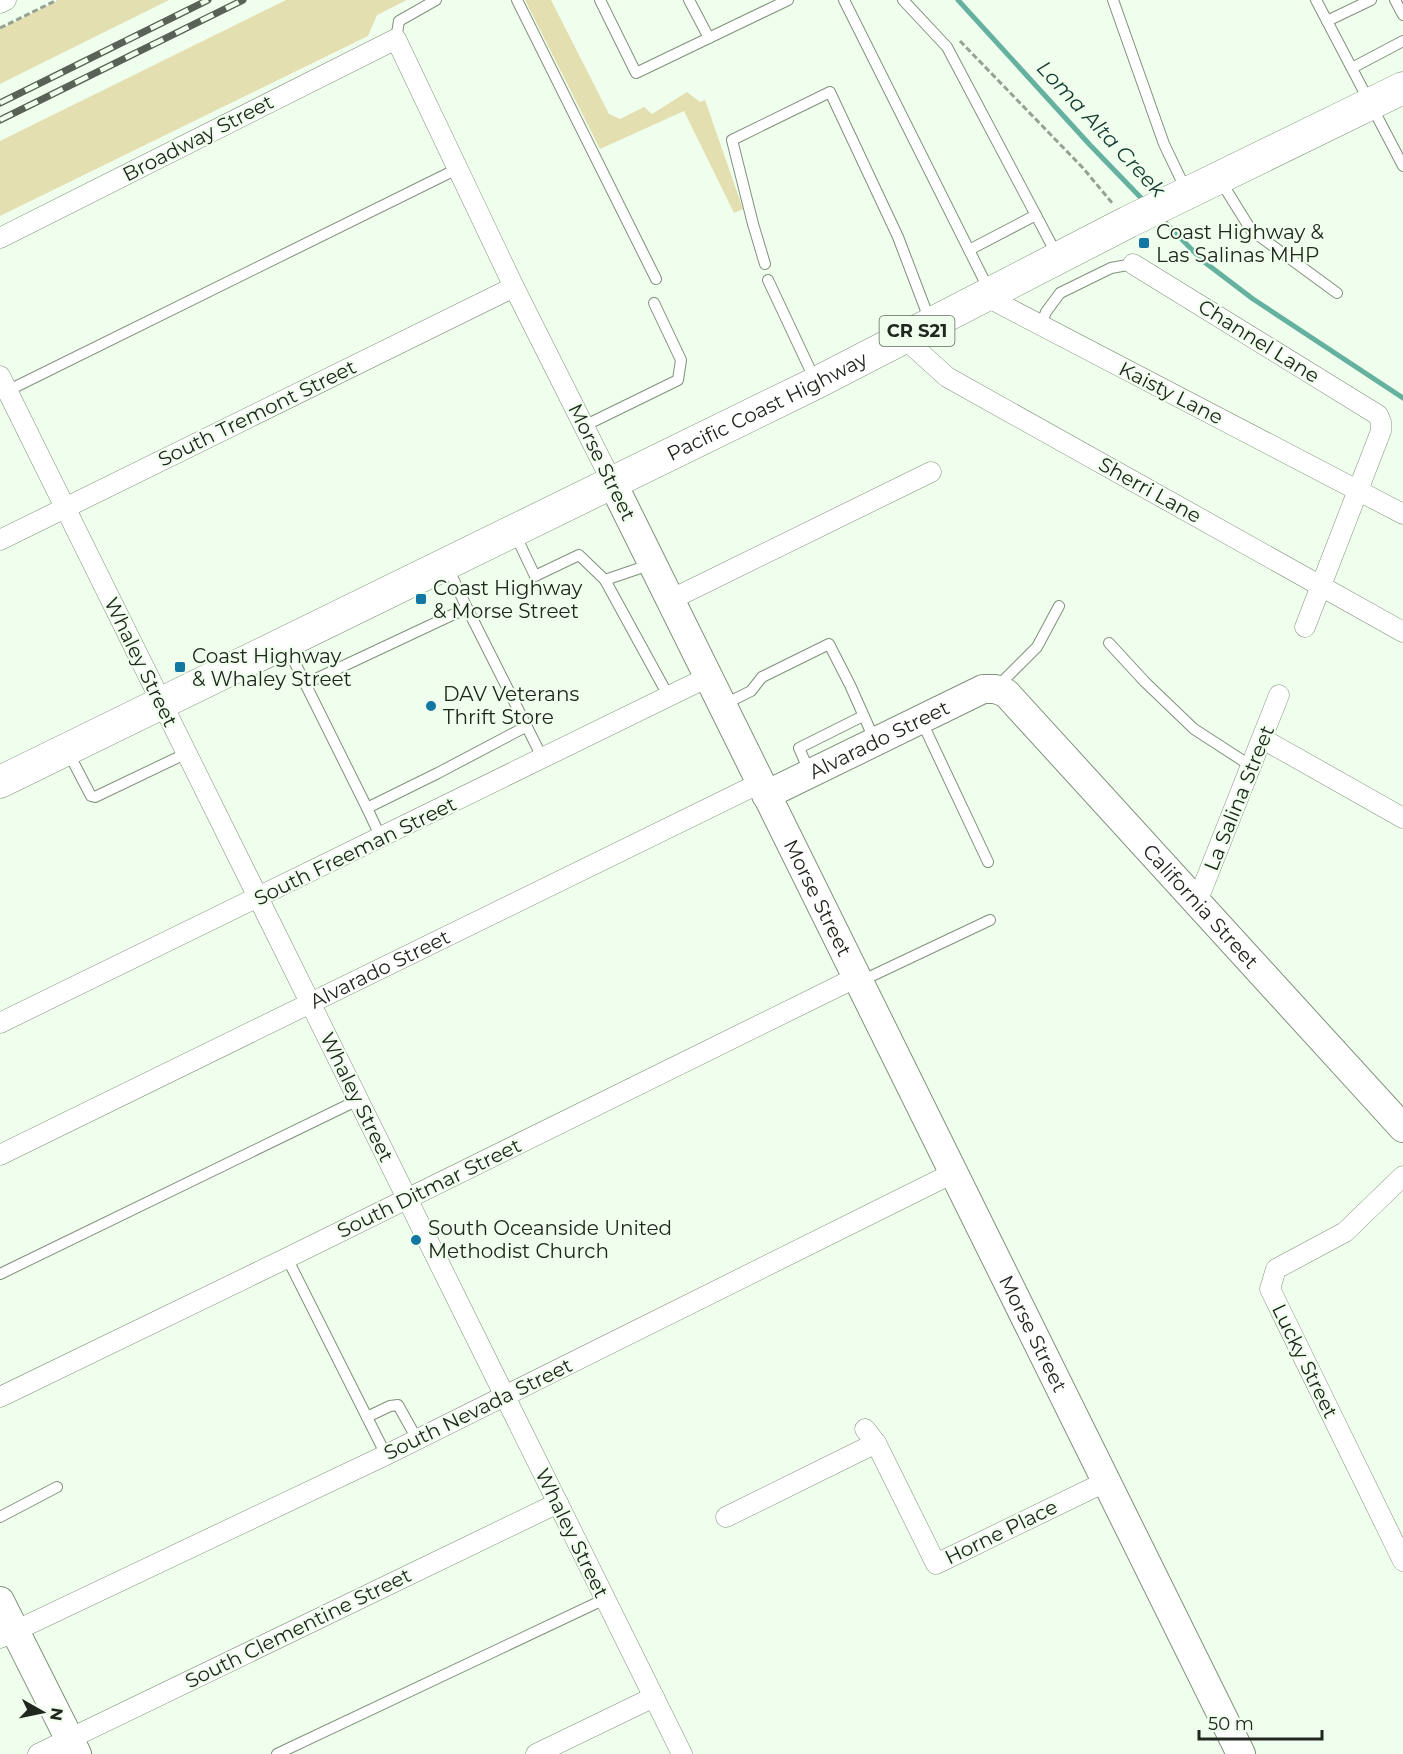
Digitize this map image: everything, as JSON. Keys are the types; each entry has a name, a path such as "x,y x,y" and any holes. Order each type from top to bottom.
{"main road":[{"name":"Pacific Coast Highway","path":"612,482 816,383 1184,194 1403,88"},
{"name":"CR S21","path":"0,782 612,482"}],"street":[{"path":"0,3 6,0"},
{"name":"Morse Street","path":"396,39 514,287 1241,1754"},
{"name":"Broadway Street","path":"0,238 396,39"},
{"name":"Channel Lane","path":"1133,264 1378,415 1381,422 1380,431 1358,489"},
{"name":"South Tremont Street","path":"0,540 514,287"},
{"name":"Kaisty Lane","path":"988,294 1041,325 1358,489"},
{"name":"Sherri Lane","path":"918,331 948,377 1403,632"},
{"name":"Whaley Street","path":"2,387 187,753 682,1754"},
{"path":"670,600 931,472"},
{"path":"1305,627 1358,489 1403,514"},
{"name":"South Freeman Street","path":"0,1023 708,677"},
{"name":"Alvarado Street","path":"0,1155 763,789 810,773 983,689 995,689"},
{"name":"California Street","path":"995,689 1006,693 1403,1128"},
{"name":"La Salina Street","path":"1197,902 1279,695"},
{"path":"1263,739 1403,818"},
{"name":"South Ditmar Street","path":"0,1397 858,980"},
{"name":"South Nevada Street","path":"7,1634 386,1455 953,1173"},
{"name":"Lucky Street","path":"1403,1176 1345,1232 1276,1269 1270,1289 1403,1562"},
{"name":"Horne Place","path":"726,1517 871,1436 936,1564 1107,1481"},
{"name":"South Clementine Street","path":"38,1754 74,1746 558,1503"},
{"path":"0,1601 7,1634 74,1746"},
{"path":"536,1754 654,1697"}],"lane":[{"path":"396,39 399,21 436,0"},
{"path":"517,0 656,279"},
{"path":"600,0 636,74 783,1"},
{"path":"689,0 709,38"},
{"path":"844,0 969,250 988,294"},
{"path":"903,0 947,47 1059,258"},
{"path":"1113,0 1184,194"},
{"path":"1316,0 1403,166"},
{"path":"1327,21 1371,0"},
{"path":"1395,0 1403,15"},
{"path":"1352,68 1403,41"},
{"path":"765,264 732,140 830,92 898,237 918,331"},
{"path":"2,387 457,169"},
{"path":"1219,178 1251,230 1337,293"},
{"path":"969,250 1036,215"},
{"path":"1041,325 1046,312 1060,293 1111,268 1133,264"},
{"path":"768,280 816,383"},
{"path":"584,426 678,380 681,360 654,303"},
{"path":"514,530 535,576 579,555 605,580 669,697"},
{"path":"445,563 543,759"},
{"path":"605,580 652,564"},
{"path":"995,689 1037,647 1059,606"},
{"path":"305,684 468,608"},
{"path":"284,642 381,838"},
{"path":"1109,643 1145,682 1194,729 1251,766"},
{"path":"722,705 751,691 762,677 829,644 875,741"},
{"path":"810,773 799,748 863,716"},
{"path":"921,719 988,862"},
{"path":"367,808 527,726"},
{"path":"66,749 91,796 95,797 187,753"},
{"path":"858,980 990,920"},
{"path":"0,1274 358,1100"},
{"path":"288,1258 386,1455"},
{"path":"367,1417 390,1406 398,1405 417,1439"},
{"path":"0,1517 57,1486"},
{"path":"278,1754 605,1599"}],"path":[{"path":"0,28 57,0"},
{"path":"953,34 1083,168 1128,222"}],"shaded area":[{"path":"59,0 169,0 0,84 0,29"},
{"path":"286,0 407,0 377,15 368,36 0,216 0,141"},
{"path":"525,0 551,0 609,114 620,119 644,107 652,114 687,92 700,102 705,100 743,209 734,213 684,111 600,149"}],"waterway":[{"name":"Loma Alta Creek","path":"958,0 1145,202"},
{"name":"Loma Alta Creek","path":"1160,217 1203,261 1253,299 1403,398"}],"railway":[{"path":"0,103 208,0"},
{"path":"0,120 243,0"}],"place":[{"name":"Coast Highway & Las Salinas MHP","path":"1144,243"},
{"name":"Coast Highway & Morse Street","path":"421,599"},
{"name":"Coast Highway & Whaley Street","path":"180,667"},
{"name":"DAV Veterans Thrift Store","path":"431,706"},
{"name":"South Oceanside United Methodist Church","path":"416,1240"}]}
